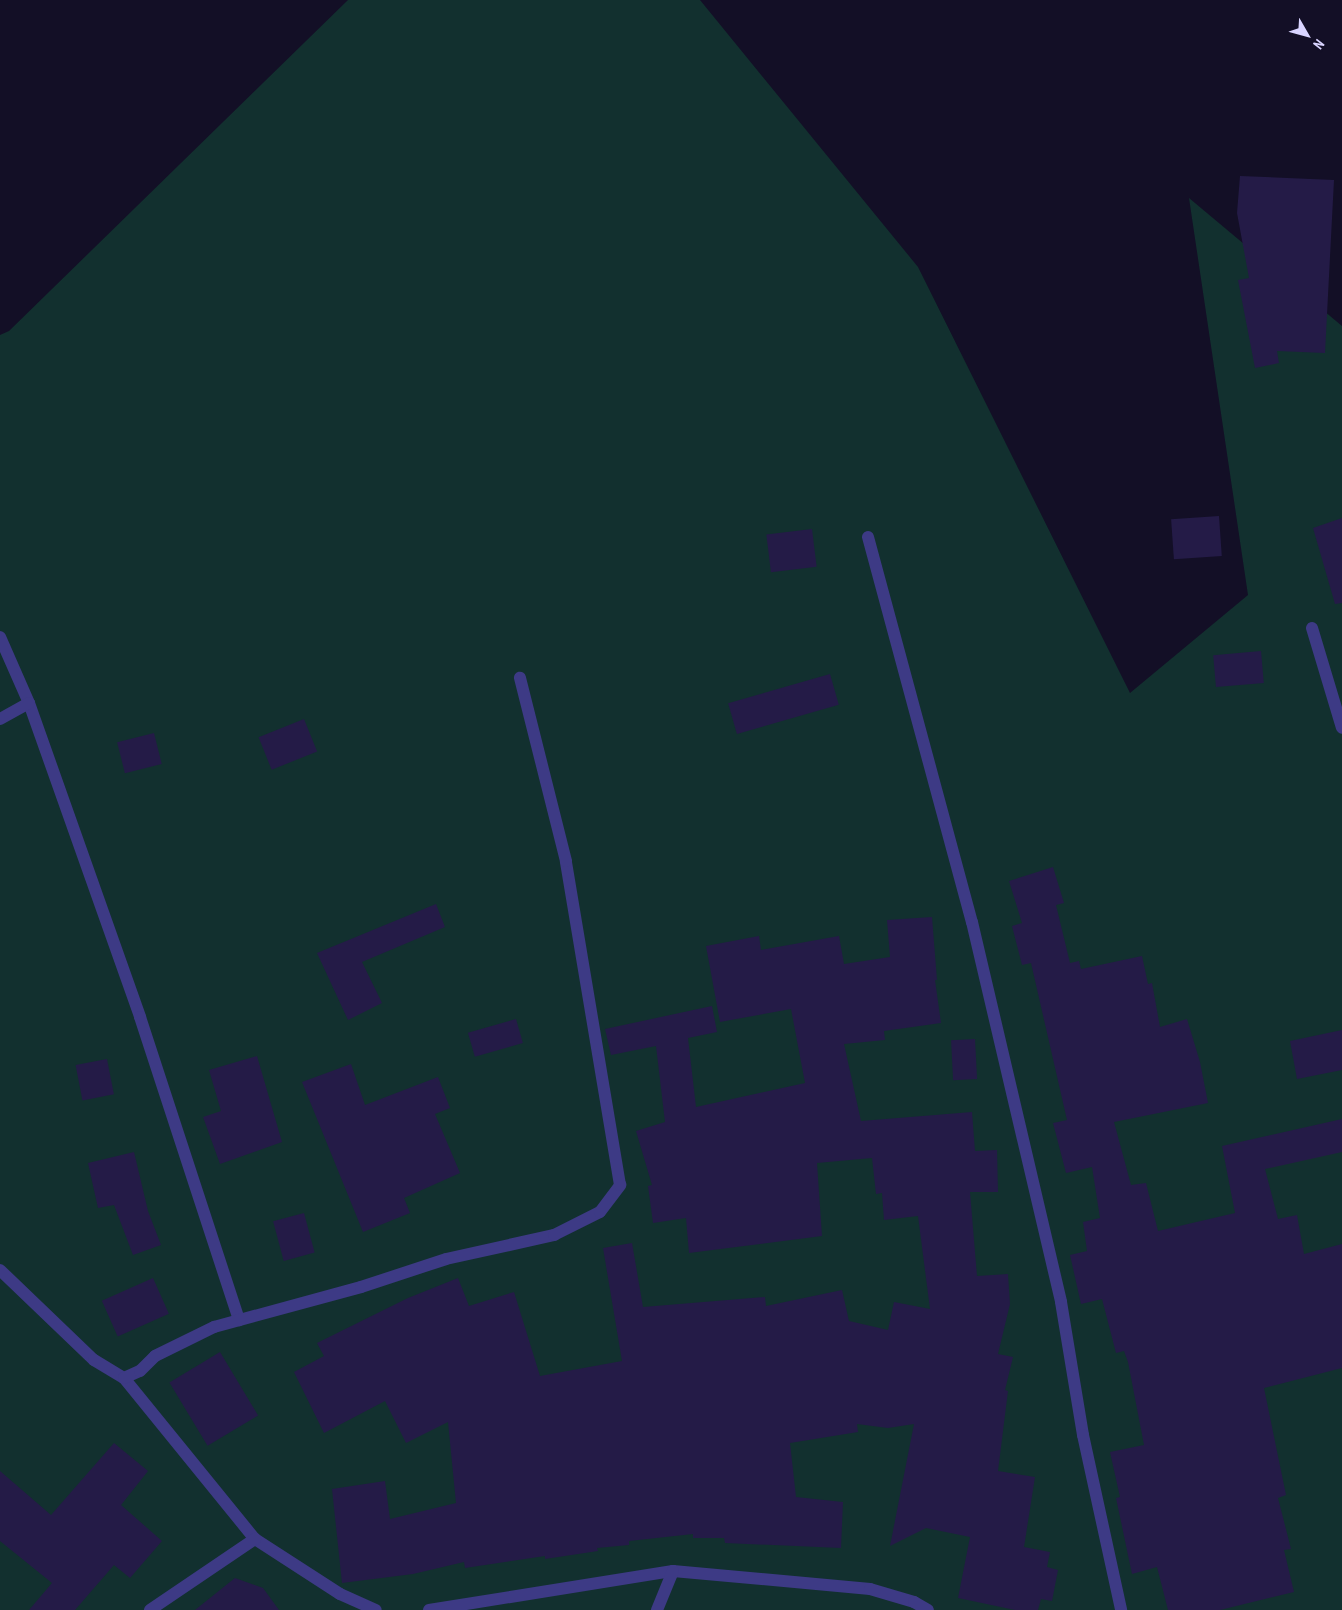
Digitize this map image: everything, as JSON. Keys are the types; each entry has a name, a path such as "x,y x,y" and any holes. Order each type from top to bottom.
{"street":[{"path":"868,536 974,932 1061,1302 1083,1435 1121,1610"},
{"path":"1312,628 1342,728"},
{"path":"0,638 29,703 140,1016 239,1320"},
{"path":"124,1378 140,1370 155,1356 214,1327 360,1288 446,1259 554,1235 600,1212 620,1185 566,861 520,678"},
{"path":"0,719 29,703"},
{"path":"0,1270 94,1360 124,1378 255,1539 340,1594 376,1610"},
{"path":"150,1610 255,1539"},
{"path":"429,1610 674,1571 870,1589 914,1602 928,1610"},
{"path":"657,1610 674,1571"}],"green space":[{"path":"348,0 700,0 918,267 1130,693 1248,595 1189,198 1342,326 1342,1610 0,1610 0,335 9,331"}],"building":[{"path":"1240,176 1334,180 1325,353 1277,351 1279,363 1255,368 1238,280 1249,278 1237,213"},
{"path":"1219,516 1222,556 1174,559 1171,519"},
{"path":"1342,518 1342,603 1335,604 1313,528"},
{"path":"812,529 817,567 771,572 766,535"},
{"path":"1261,651 1264,683 1216,687 1213,655"},
{"path":"830,674 839,705 737,734 728,703"},
{"path":"304,719 317,751 272,770 259,737"},
{"path":"154,733 162,764 125,773 117,742"},
{"path":"1053,867 1064,903 1056,905 1070,963 1079,961 1081,969 1142,956 1148,984 1152,983 1160,1027 1187,1019 1200,1062 1208,1103 1114,1122 1131,1185 1146,1183 1158,1231 1235,1213 1222,1146 1342,1119 1342,1152 1265,1169 1278,1219 1297,1215 1304,1254 1342,1244 1342,1368 1264,1388 1286,1495 1278,1498 1291,1549 1284,1550 1294,1592 1220,1610 1168,1610 1157,1567 1132,1574 1116,1498 1120,1497 1110,1452 1144,1445 1128,1362 1124,1351 1116,1353 1102,1299 1081,1304 1070,1255 1087,1251 1083,1222 1100,1218 1092,1167 1066,1173 1053,1123 1067,1120 1031,963 1022,965 1012,926 1022,923 1009,881"},
{"path":"436,904 445,927 362,962 382,1003 348,1020 317,953"},
{"path":"932,917 937,980 935,980 941,1023 884,1031 885,1040 844,1044 861,1121 972,1112 975,1151 997,1150 998,1192 970,1192 977,1276 1008,1274 1010,1304 998,1354 1013,1357 1005,1390 1008,1391 998,1471 1035,1477 1024,1547 1050,1552 1047,1567 1058,1570 1052,1601 1041,1599 1038,1610 1015,1610 958,1598 970,1537 926,1528 890,1546 914,1424 888,1428 857,1424 858,1432 790,1443 796,1497 843,1502 841,1548 725,1543 724,1538 693,1538 693,1534 629,1541 629,1545 597,1548 598,1551 545,1559 545,1556 465,1568 464,1562 413,1574 342,1583 332,1489 385,1481 390,1519 456,1503 448,1422 406,1443 385,1401 324,1433 294,1372 324,1356 317,1343 408,1298 458,1278 469,1306 514,1292 540,1376 622,1361 603,1248 632,1243 643,1307 765,1297 766,1306 842,1290 849,1321 888,1330 894,1302 930,1309 918,1216 884,1220 882,1193 876,1194 872,1158 817,1163 822,1236 689,1253 686,1218 653,1223 648,1186 652,1185 636,1131 665,1122 656,1046 611,1055 605,1029 712,1006 717,1032 688,1038 696,1107 805,1083 791,1009 720,1022 706,946 759,936 761,950 839,936 844,964 890,957 887,920"},
{"path":"516,1019 523,1043 475,1057 468,1033"},
{"path":"1342,1030 1342,1070 1297,1079 1290,1041"},
{"path":"975,1039 977,1079 953,1080 951,1040"},
{"path":"257,1056 282,1142 220,1164 203,1117 221,1111 209,1070"},
{"path":"107,1059 114,1094 82,1100 76,1065"},
{"path":"351,1064 365,1105 438,1077 450,1108 435,1114 460,1173 404,1198 410,1213 363,1232 302,1082"},
{"path":"134,1152 148,1211 161,1245 133,1255 114,1205 98,1208 88,1163"},
{"path":"304,1213 315,1253 284,1261 273,1221"},
{"path":"153,1278 169,1314 118,1336 102,1301"},
{"path":"220,1352 258,1415 208,1446 169,1382"},
{"path":"114,1443 148,1471 121,1505 162,1541 130,1578 114,1565 75,1610 29,1610 52,1583 0,1541 0,1471 51,1515"},
{"path":"235,1578 263,1588 279,1610 195,1610"}]}
